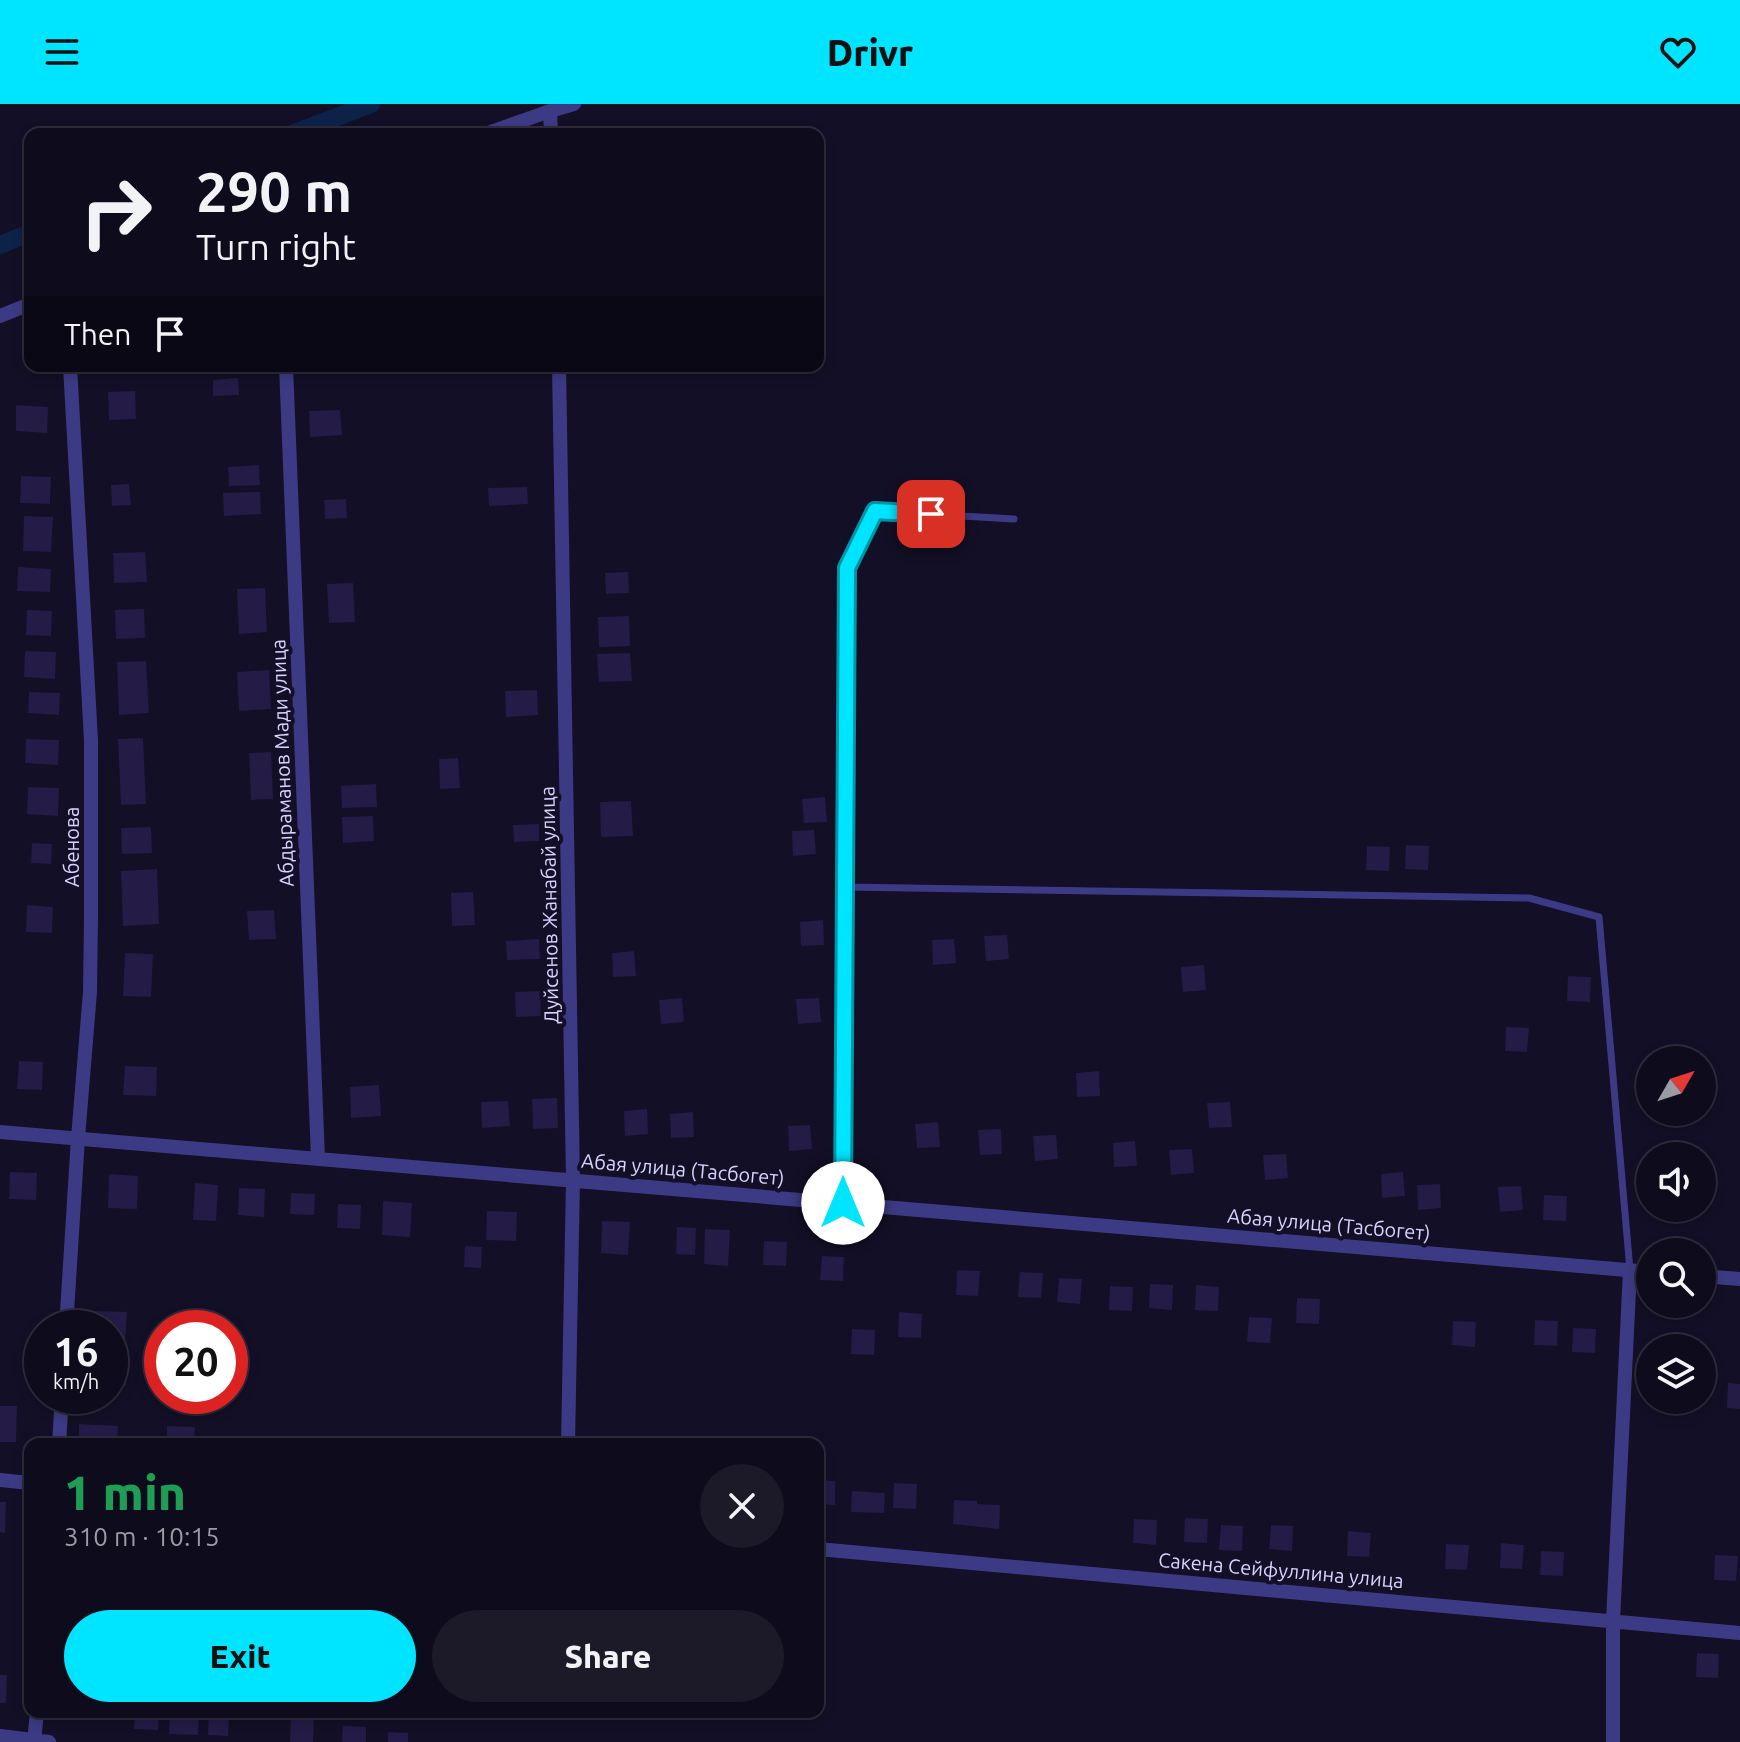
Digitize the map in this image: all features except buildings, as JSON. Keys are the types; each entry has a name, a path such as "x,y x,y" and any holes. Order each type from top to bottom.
{"street":[{"path":"502,128 574,104"},
{"path":"550,111 551,128"},
{"path":"0,316 24,306"},
{"name":"Абенова","path":"67,1310 90,992 91,740 70,372"},
{"name":"Абдыраманов Мади улица","path":"286,372 318,1158"},
{"name":"Дуйсенов Жанабай улица","path":"559,372 573,1180 568,1438"},
{"name":"Абая улица (Тасбогет)","path":"0,1132 1636,1271"},
{"path":"1613,1742 1613,1621 1630,1270"},
{"path":"1716,1277 1740,1279"},
{"path":"59,1438 61,1414"},
{"path":"0,1480 24,1482"},
{"name":"Сакена Сейфуллина улица","path":"824,1550 1740,1633"},
{"path":"0,1736 39,1741 37,1718"}],"lane":[{"path":"843,1203 847,568 875,511 1014,519"},
{"path":"845,887 1529,898 1599,917 1630,1270"}],"waterway":[{"path":"308,128 371,104"},
{"path":"0,245 24,235"}],"route":[{"path":"843,1203 847,568 875,511 931,514"}]}
